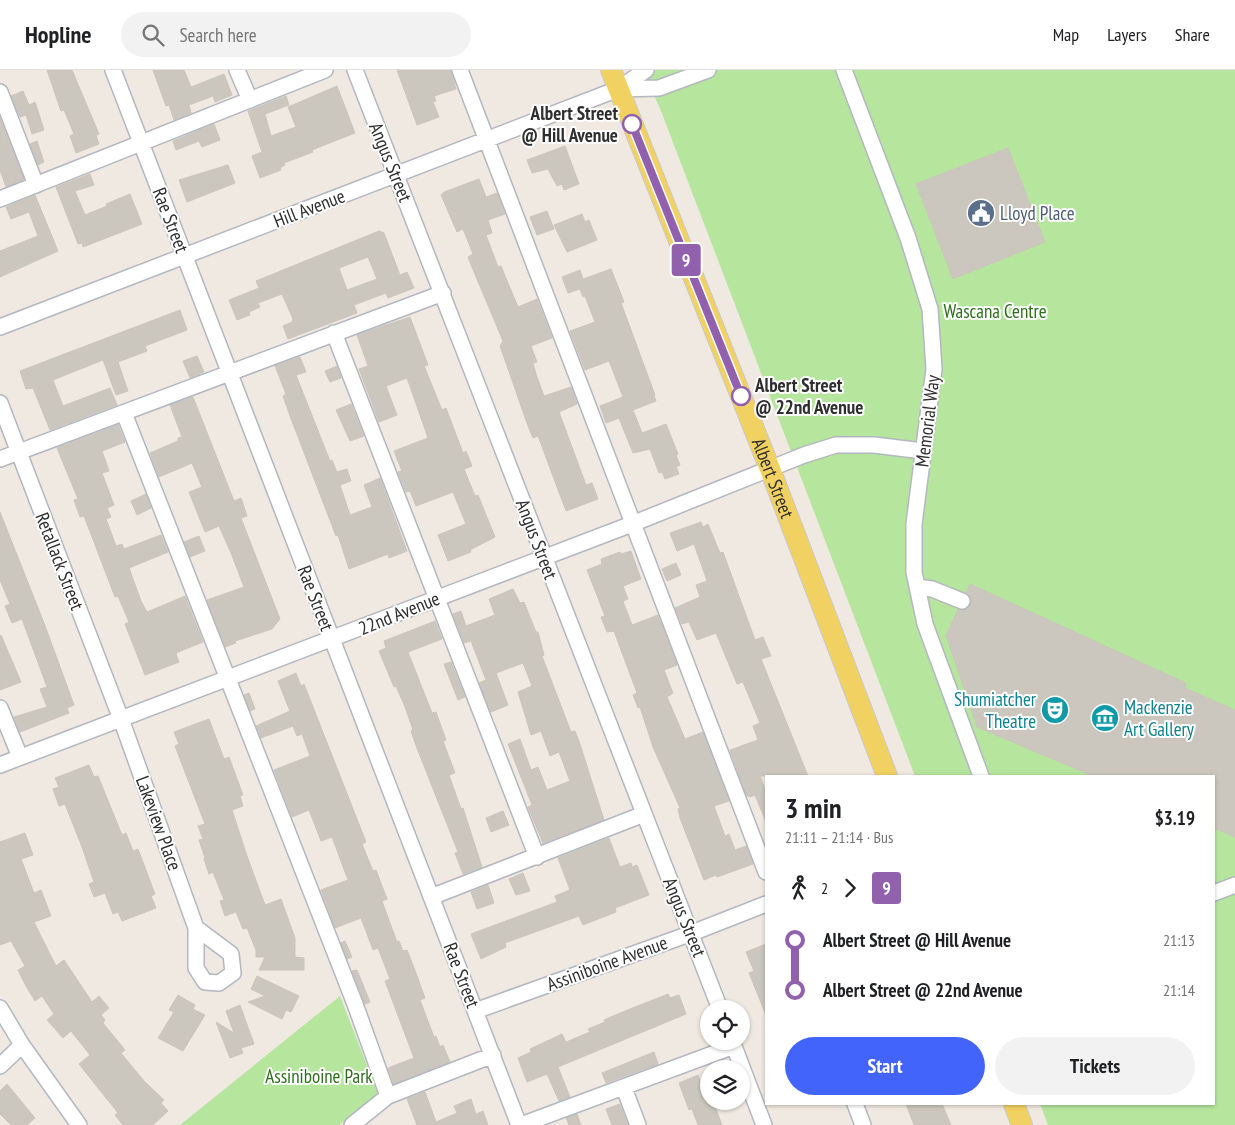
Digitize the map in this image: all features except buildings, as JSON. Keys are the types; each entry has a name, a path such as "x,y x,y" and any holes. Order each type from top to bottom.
{"main road":[{"name":"Albert Street","path":"611,70 770,469 886,775"},
{"path":"1014,1105 1022,1125"}],"street":[{"name":"Rae Street","path":"113,70 520,1125"},
{"path":"237,70 250,100"},
{"path":"0,199 324,70"},
{"name":"Angus Street","path":"354,70 443,293 717,1000"},
{"path":"460,70 765,869"},
{"path":"618,89 646,70"},
{"path":"618,89 659,88 708,70"},
{"name":"Memorial Way","path":"844,70 908,238 930,309 934,369 914,524 913,552 917,587 925,624 981,775"},
{"name":"Hill Avenue","path":"0,326 618,89"},
{"path":"0,92 36,185"},
{"path":"0,459 443,293"},
{"path":"334,333 537,857"},
{"name":"Retallack Street","path":"0,403 121,719"},
{"path":"124,413 229,678 388,1096"},
{"name":"22nd Avenue","path":"0,765 836,445 874,445 923,451"},
{"path":"917,587 932,589 962,600"},
{"path":"0,708 20,757"},
{"name":"Lakeview Place","path":"121,719 196,928"},
{"path":"432,897 644,814"},
{"path":"1215,893 1235,885"},
{"name":"Assiniboine Avenue","path":"475,1010 692,933 765,904"},
{"path":"0,1008 22,1045 79,1125"},
{"path":"0,1066 22,1045"},
{"path":"520,1125 624,1088 718,1050"},
{"path":"735,1050 764,1125"},
{"path":"352,1125 388,1096 492,1055"},
{"path":"624,1088 638,1125"},
{"path":"855,1105 863,1125"}],"green space":[{"name":"Wascana Centre","path":"643,70 1235,70 1235,1125 1048,1125 1040,1105 1215,1105 1215,775 915,775 661,111"},
{"name":"Assiniboine Park","path":"340,996 378,1094 339,1125 180,1125"}],"bus line":[{"name":"9","path":"632,124 741,396"}],"place":[{"name":"Albert Street @ Hill Avenue","path":"632,124"},
{"name":"Lloyd Place","path":"981,213"},
{"name":"Albert Street @ 22nd Avenue","path":"741,396"},
{"name":"Shumiatcher Theatre","path":"1055,710"},
{"name":"Mackenzie Art Gallery","path":"1105,718"}]}
